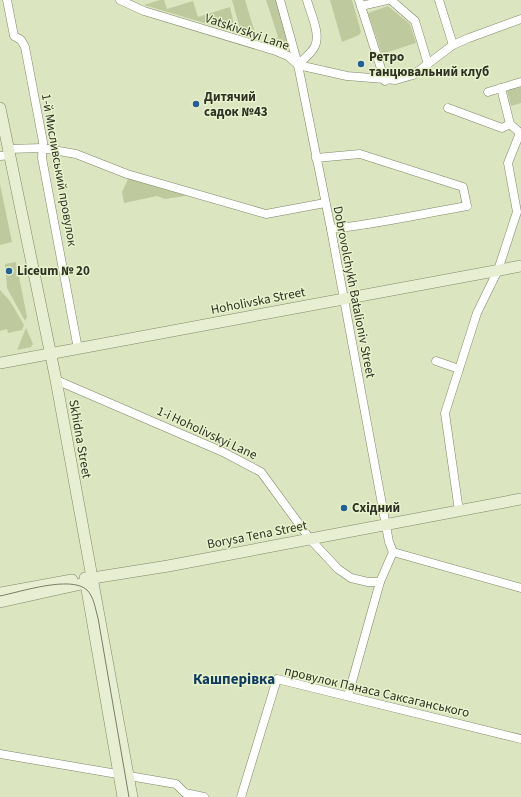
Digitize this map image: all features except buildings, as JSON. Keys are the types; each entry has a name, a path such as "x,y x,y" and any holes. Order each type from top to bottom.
{"street":[{"name":"1-й Мисливський провулок","path":"7,0 14,36 21,40 25,47 42,148 42,158 78,349"},
{"name":"Vatskivskyi Lane","path":"120,0 144,12 288,56 298,65 347,76 385,80 403,79 413,75 453,45 521,19"},
{"name":"Dobrovolchykh Batalioniv Street","path":"280,0 298,65 393,552"},
{"path":"298,65 316,46 317,34 307,0"},
{"path":"385,80 360,3 387,0"},
{"path":"391,0 415,20 428,64"},
{"path":"439,0 453,45"},
{"path":"488,92 521,82"},
{"path":"459,511 445,413 477,313 498,270 517,212 508,164 520,133 510,124 501,88"},
{"name":"Skhidna Street","path":"0,108 6,154"},
{"path":"448,108 502,128 510,124"},
{"name":"Skhidna Street","path":"0,130 48,355 123,775 123,797"},
{"path":"6,154 42,148 76,154 127,174 266,214 325,203"},
{"path":"316,158 360,154 463,187 467,206 415,215 381,223 331,229"},
{"name":"Hoholivska Street","path":"0,363 521,266"},
{"name":"Skhidna Street","path":"48,355 56,380 88,580"},
{"path":"436,361 459,369"},
{"name":"1-i Hoholivskyi Lane","path":"56,380 223,452 262,472 310,539 338,569 351,578 368,582 380,582"},
{"name":"Borysa Tena Street","path":"0,602 88,580 521,499"},
{"path":"348,696 380,582 393,552 521,588"},
{"path":"0,593 88,580"},
{"name":"провулок Панаса Саксаганського","path":"241,797 277,679 521,739"},
{"path":"0,754 176,784 185,793 204,797"},
{"path":"123,775 132,797"},
{"path":"177,797 180,788"}],"green space":[{"path":"164,0 167,9 193,1 198,17 230,7 235,28 231,31 144,5"},
{"path":"232,0 245,0 256,36 255,41 242,36"},
{"path":"266,0 276,0 288,39 283,49 268,45 266,42 278,37"},
{"path":"330,0 352,0 361,32 359,35 342,42"},
{"path":"388,6 410,24 416,43 382,54 368,13"},
{"path":"521,87 521,103 511,106 507,91"},
{"path":"129,177 185,193 185,196 165,199 157,196 124,203 122,192"},
{"path":"0,184 12,242 0,245"},
{"path":"16,262 27,317 25,321 7,288 5,264"},
{"path":"0,290 10,301 24,325 22,330 8,333 7,329 0,331"},
{"path":"26,328 33,344 31,347 17,350"}],"tram line":[{"path":"0,596 32,588 58,584 79,586 87,590 91,596 98,618 129,797"}],"place":[{"name":"Ретро танцювальний клуб","path":"361,64"},
{"name":"Дитячий садок №43","path":"196,104"},
{"name":"Liceum № 20","path":"9,271"},
{"name":"Східний","path":"344,508"}],"district":[{"name":"Кашперівка","path":"234,679"}]}
